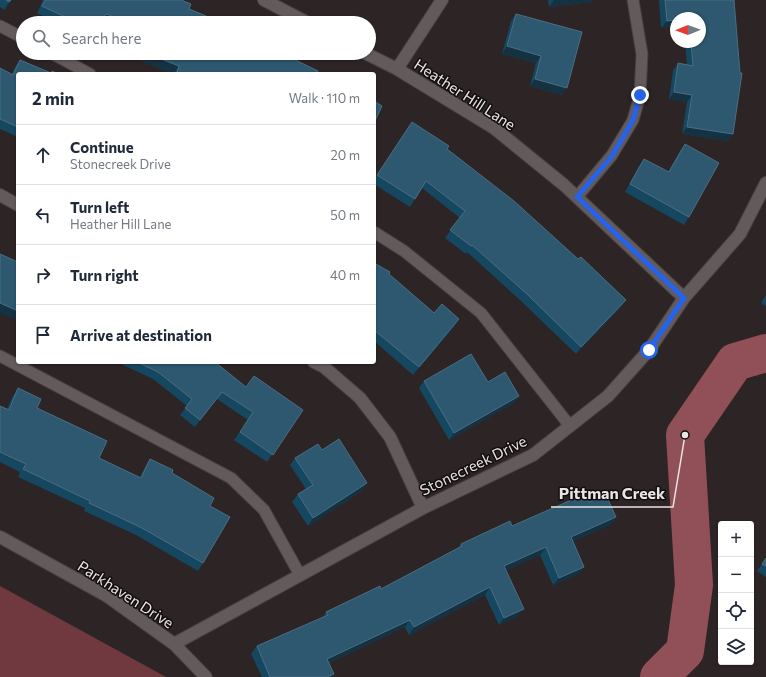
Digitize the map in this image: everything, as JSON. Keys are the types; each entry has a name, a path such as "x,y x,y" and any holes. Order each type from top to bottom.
{"street":[{"path":"264,0 295,16"},
{"path":"396,69 442,0"},
{"name":"Heather Hill Lane","path":"376,59 396,69 494,128 564,185 684,298"},
{"name":"Stonecreek Drive","path":"174,644 423,508 533,455 608,396 649,350 684,298 740,234 766,183"},
{"path":"0,195 16,204"},
{"path":"318,364 324,367 360,398 390,437 423,508"},
{"name":"Parkhaven Drive","path":"0,537 107,596 174,644 206,677"}],"lane":[{"path":"577,197 612,156 633,120 640,95 642,54 633,0"},
{"path":"0,26 16,34"},
{"path":"64,60 86,72"},
{"path":"376,233 404,251 481,313 570,426"},
{"path":"0,356 231,478 264,510 300,575"}],"shaded area":[{"path":"0,586 166,677 0,677"}],"building":[{"path":"45,0 181,0 191,4 189,9 206,16 111,16 106,14 105,16 63,16 42,6"},
{"path":"665,0 734,0 740,73 742,73 733,134 687,127 692,95 674,92 678,63 693,66 692,48 706,48 706,12 670,12 670,21 667,21"},
{"path":"516,14 582,32 567,88 535,79 541,56 507,46"},
{"path":"20,60 49,72 16,72 16,126 0,119 0,68 13,75"},
{"path":"164,60 295,60 318,71 177,72 179,66"},
{"path":"376,102 382,106 376,119"},
{"path":"412,122 449,146 447,149 514,201 578,259 581,257 626,300 581,347 527,294 472,245 471,246 450,230 465,211 426,181 415,199 377,175"},
{"path":"685,144 719,163 689,217 630,184 644,159 669,172"},
{"path":"0,254 16,261 16,310 0,303"},
{"path":"376,264 390,272 389,274 434,313 442,304 459,319 419,367 376,332"},
{"path":"471,354 488,382 505,372 519,396 454,433 424,381"},
{"path":"141,364 217,364 246,387 254,376 303,410 273,455 240,432 253,412 222,392 200,420 185,408 192,399 158,372"},
{"path":"18,388 41,399 37,408 107,441 99,458 141,478 150,459 173,470 172,473 214,498 210,506 230,517 203,563 142,528 23,469 26,464 0,452 0,406 9,410"},
{"path":"339,439 367,483 313,518 298,494 313,485 295,458 318,444 322,450"},
{"path":"585,494 589,502 606,495 616,517 571,537 584,567 559,578 546,547 504,566 524,609 504,618 490,587 414,627 410,620 327,659 334,674 327,677 270,677 257,646 328,615 326,612 380,586 381,589 462,546 461,544 510,521 512,526"},
{"path":"766,558 766,566 762,564"}],"waterway":[{"path":"659,677 685,651 694,585 685,435 735,362 766,353"}],"place":[{"name":"Pittman Creek","path":"685,435"}],"route":[{"path":"640,95 633,120 612,156 577,197 684,298 649,350"}]}
